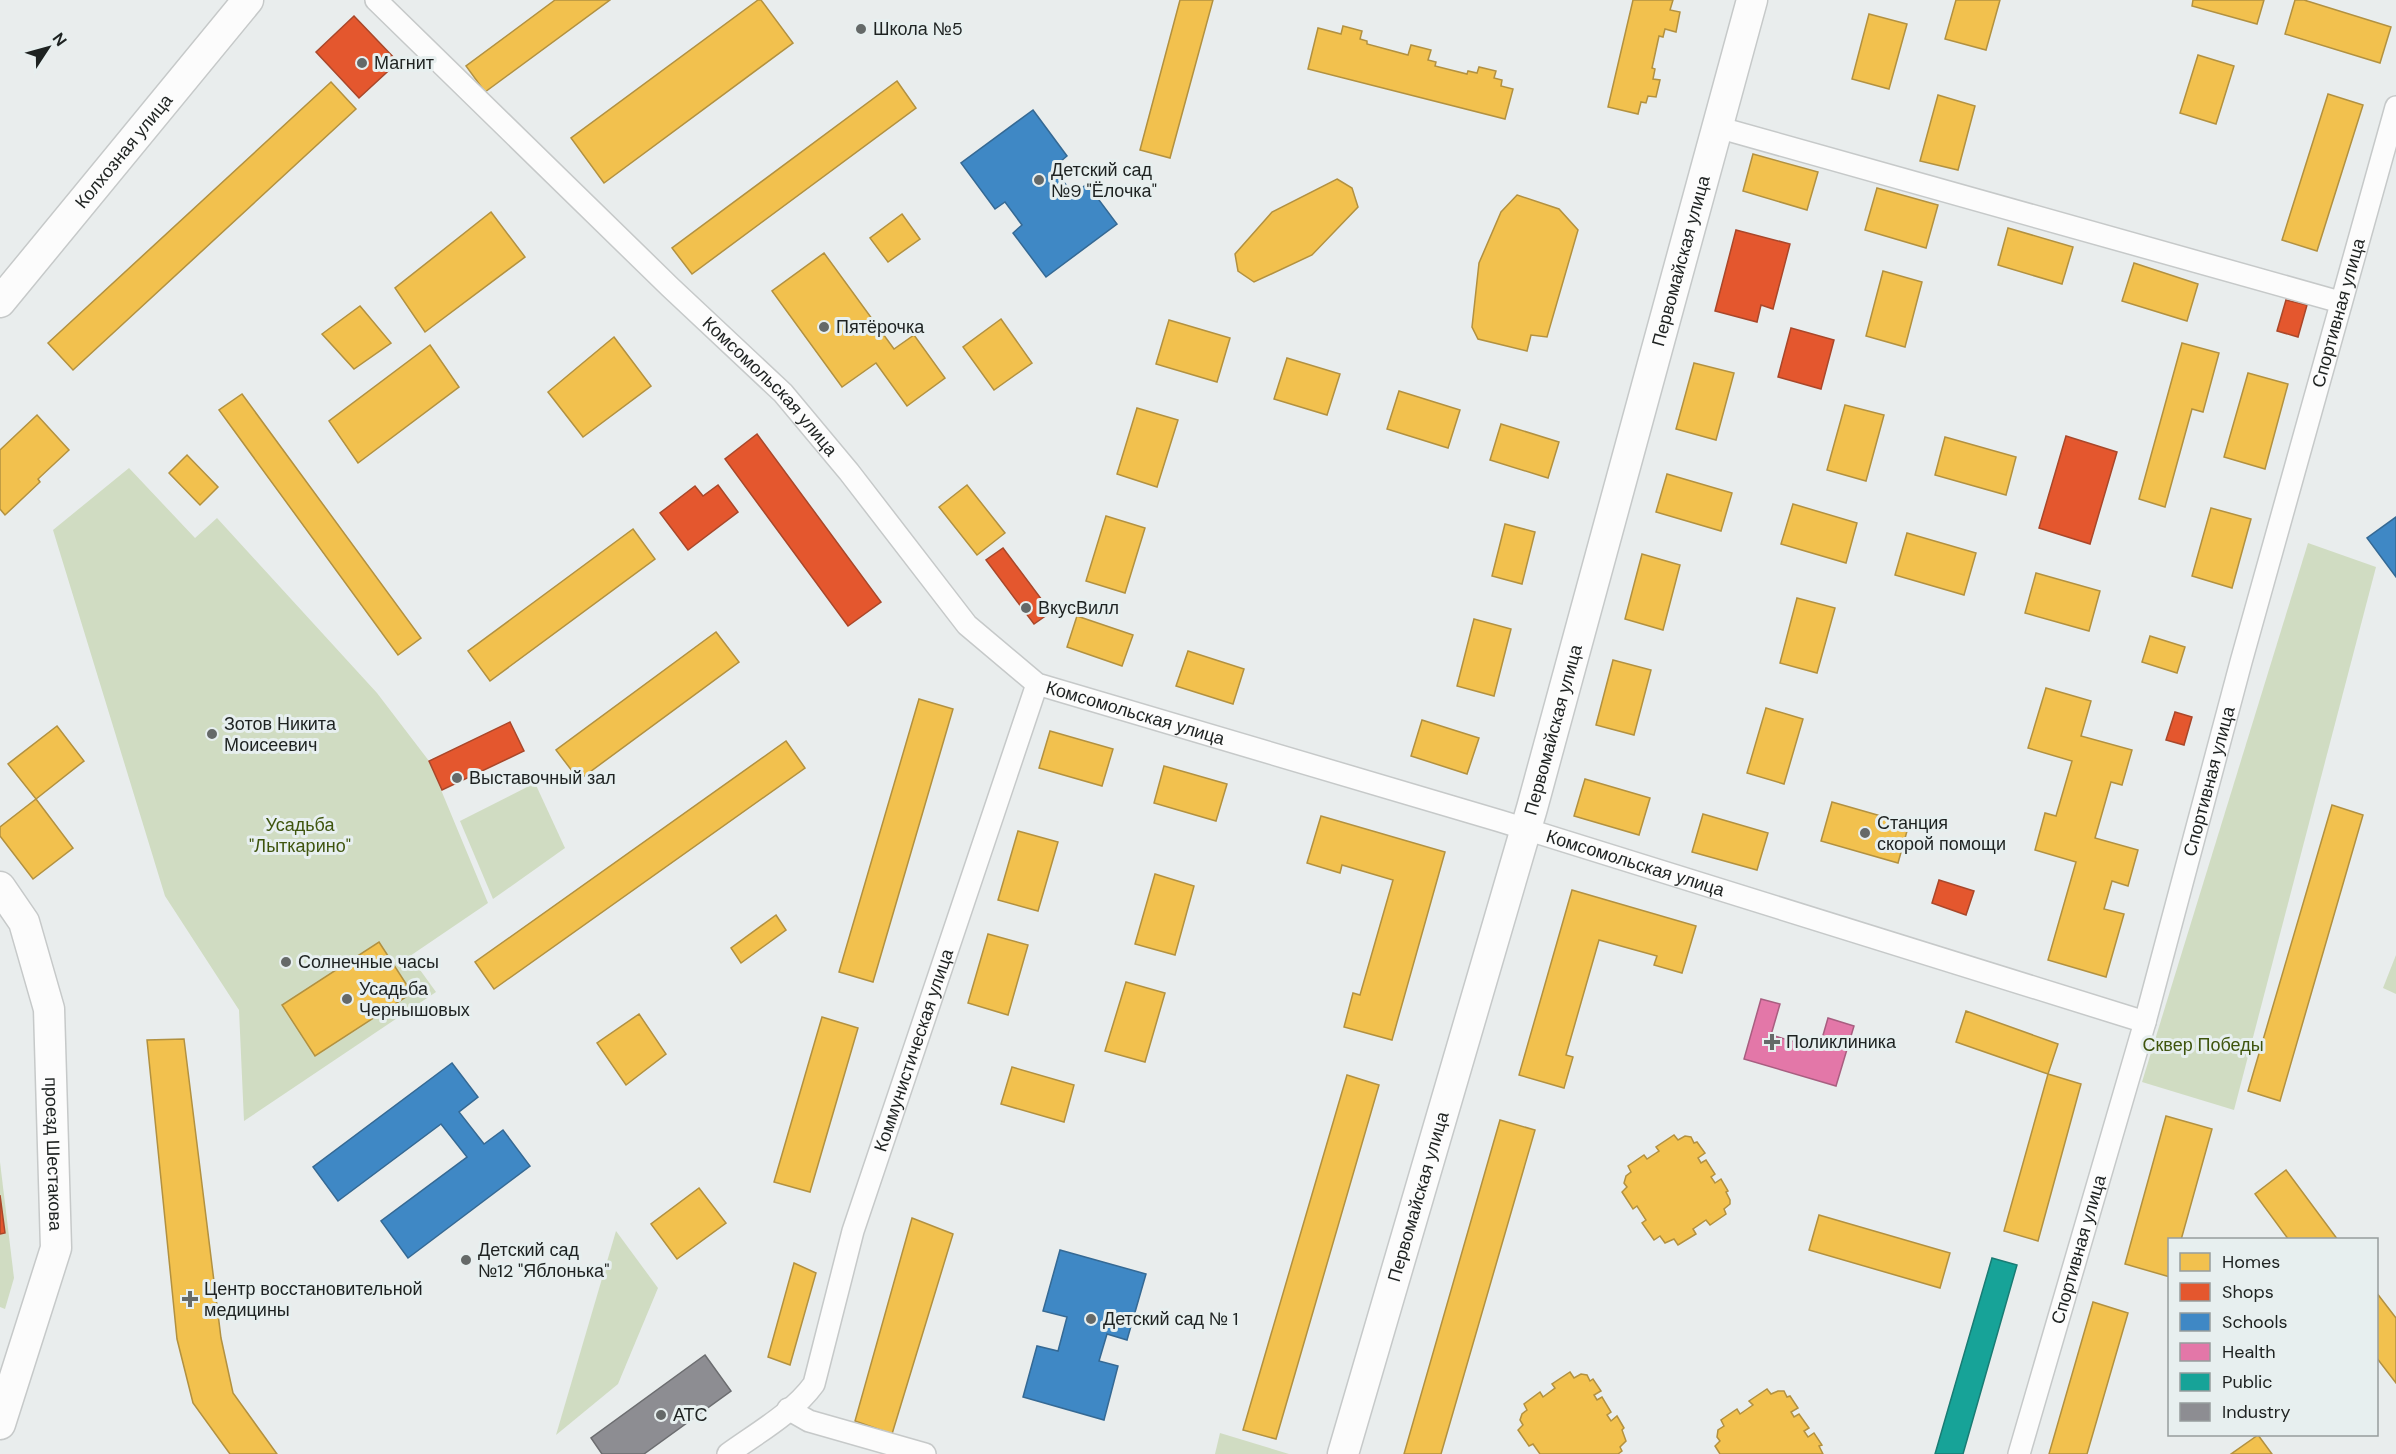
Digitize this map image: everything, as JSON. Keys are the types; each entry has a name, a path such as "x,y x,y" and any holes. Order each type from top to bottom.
{"street":[{"name":"Колхозная улица","path":"0,302 248,0"},
{"name":"Комсомольская улица","path":"376,0 687,303 783,393 849,472 967,625 1037,684 1526,830 2145,1022"},
{"name":"Первомайская улица","path":"1343,1454 1526,830 1752,0"},
{"name":"Спортивная улица","path":"2019,1454 2145,1022 2340,302 2396,107"},
{"path":"1717,127 2340,302"},
{"name":"Коммунистическая улица","path":"728,1454 806,1395 814,1384 853,1231 1037,684"},
{"name":"проезд Шестакова","path":"0,887 24,922 49,1009 56,1248 0,1424"},
{"path":"788,1409 809,1421 925,1454"}],"green space":[{"name":"Усадьба \"Лыткарино\"","path":"129,468 195,538 217,518 377,693 429,761 488,903 410,956 436,992 244,1121 239,1010 165,896 53,530"},
{"name":"Сквер Победы","path":"2308,543 2376,567 2234,1110 2142,1082"},
{"path":"535,783 565,848 493,899 460,821"},
{"path":"2396,955 2396,994 2383,988"},
{"path":"0,1162 14,1278 5,1309 0,1307"},
{"path":"616,1231 658,1288 618,1384 556,1435"},
{"path":"1220,1433 1289,1454 1215,1454"}],"building: Homes":[{"path":"555,0 610,0 485,92 466,66"},
{"path":"761,0 793,43 604,183 571,138"},
{"path":"1180,0 1213,0 1170,158 1140,150"},
{"path":"1633,0 1673,0 1670,10 1680,12 1676,32 1665,29 1663,37 1659,36 1652,68 1655,69 1653,79 1660,80 1656,97 1648,96 1646,103 1641,102 1638,114 1608,107"},
{"path":"1956,0 2000,0 1986,50 1945,39"},
{"path":"2193,0 2264,0 2257,24 2192,6"},
{"path":"2295,0 2304,0 2391,27 2380,63 2285,34"},
{"path":"1869,14 1907,24 1889,89 1852,79"},
{"path":"1343,26 1362,31 1360,39 1367,41 1367,44 1408,55 1411,45 1431,50 1428,60 1436,62 1435,66 1467,74 1468,71 1477,73 1479,67 1496,71 1494,78 1502,80 1501,86 1513,89 1505,119 1308,69 1318,28 1341,34"},
{"path":"2198,55 2234,66 2216,124 2180,113"},
{"path":"897,81 916,108 692,274 672,248"},
{"path":"331,82 356,109 73,370 48,343"},
{"path":"2328,94 2363,105 2317,251 2282,240"},
{"path":"1938,95 1975,106 1958,170 1920,161"},
{"path":"1753,154 1818,172 1807,210 1743,191"},
{"path":"1337,179 1352,188 1358,207 1312,255 1254,282 1238,271 1235,254 1272,212"},
{"path":"1877,188 1938,205 1926,248 1865,230"},
{"path":"1517,195 1559,209 1578,230 1547,337 1531,335 1527,351 1478,339 1472,327 1479,263 1501,212"},
{"path":"491,212 525,257 425,332 395,288"},
{"path":"902,214 920,239 888,262 870,238"},
{"path":"2008,228 2073,247 2062,284 1998,265"},
{"path":"824,253 894,349 914,335 945,378 907,406 876,363 842,387 772,291"},
{"path":"2134,263 2198,284 2187,321 2122,301"},
{"path":"1883,271 1922,282 1905,347 1866,336"},
{"path":"360,306 391,343 354,369 322,334"},
{"path":"1001,319 1032,363 994,390 963,347"},
{"path":"1169,320 1230,338 1217,382 1156,364"},
{"path":"614,337 651,386 583,437 548,392"},
{"path":"2182,343 2219,353 2203,412 2192,409 2165,507 2139,499"},
{"path":"430,345 459,387 358,463 329,421"},
{"path":"1287,358 1340,374 1327,415 1274,399"},
{"path":"1694,363 1734,373 1716,440 1676,429"},
{"path":"2248,373 2288,384 2265,469 2224,457"},
{"path":"1399,391 1460,410 1448,448 1387,429"},
{"path":"242,394 421,638 398,655 219,410"},
{"path":"1845,405 1884,415 1866,481 1827,470"},
{"path":"1137,408 1178,420 1157,487 1117,474"},
{"path":"37,415 69,450 5,515 0,509 0,450"},
{"path":"1501,424 1559,442 1548,478 1490,460"},
{"path":"1945,437 2016,457 2006,495 1935,475"},
{"path":"187,455 218,487 200,505 169,473"},
{"path":"1667,474 1732,493 1721,531 1656,512"},
{"path":"967,485 1005,533 977,555 939,507"},
{"path":"1793,504 1857,523 1846,563 1781,544"},
{"path":"2211,508 2251,519 2232,588 2192,576"},
{"path":"1106,516 1145,528 1125,593 1086,581"},
{"path":"1505,524 1535,532 1522,584 1492,576"},
{"path":"633,529 655,559 490,681 468,651"},
{"path":"1907,533 1976,553 1964,595 1895,575"},
{"path":"1642,554 1680,565 1663,630 1625,619"},
{"path":"2036,573 2100,591 2089,631 2025,613"},
{"path":"1797,598 1835,608 1817,673 1780,663"},
{"path":"1077,616 1133,635 1122,666 1067,647"},
{"path":"1474,619 1511,629 1494,696 1457,686"},
{"path":"716,632 739,662 579,780 556,750"},
{"path":"2150,636 2185,647 2177,673 2142,662"},
{"path":"1188,651 1244,669 1233,704 1176,686"},
{"path":"1613,660 1651,670 1634,735 1596,725"},
{"path":"2046,688 2091,701 2081,736 2132,750 2122,785 2111,782 2095,838 2138,850 2128,886 2112,881 2104,909 2124,914 2106,977 2048,960 2076,862 2035,850 2045,813 2056,816 2072,761 2028,748"},
{"path":"919,699 953,709 873,982 839,972"},
{"path":"1766,708 1803,719 1784,784 1747,773"},
{"path":"1422,720 1479,738 1467,774 1411,756"},
{"path":"57,726 84,761 36,799 8,764"},
{"path":"1050,731 1113,749 1102,786 1039,768"},
{"path":"786,741 805,768 494,989 475,962"},
{"path":"1164,766 1227,784 1216,821 1154,803"},
{"path":"1585,779 1650,798 1639,835 1574,816"},
{"path":"36,799 73,848 33,879 0,836 0,827"},
{"name":"Станция скорой помощи","path":"1832,802 1909,824 1898,863 1821,841"},
{"path":"2332,805 2363,815 2280,1101 2248,1091"},
{"path":"1703,814 1768,833 1757,870 1692,852"},
{"path":"1321,816 1445,852 1392,1040 1344,1027 1353,993 1360,995 1393,880 1342,865 1340,873 1307,863"},
{"path":"1018,831 1058,842 1038,911 998,900"},
{"path":"1155,874 1194,886 1175,955 1135,944"},
{"path":"1572,890 1696,926 1682,973 1654,965 1657,956 1599,940 1566,1055 1573,1057 1564,1088 1519,1075"},
{"path":"776,915 786,930 741,963 731,948"},
{"path":"988,934 1028,945 1008,1015 968,1003"},
{"name":"Усадьба Чернышовых","path":"379,942 412,993 315,1056 282,1005"},
{"path":"1126,982 1165,993 1145,1062 1105,1051"},
{"path":"1966,1011 2058,1044 2048,1074 1956,1042"},
{"path":"639,1014 666,1054 626,1085 597,1043"},
{"path":"822,1017 858,1028 810,1192 774,1182"},
{"path":"184,1039 221,1338 233,1393 277,1454 230,1454 193,1403 177,1339 147,1040"},
{"path":"1012,1067 1074,1085 1064,1122 1001,1104"},
{"path":"2048,1074 2081,1084 2038,1241 2004,1231"},
{"path":"1347,1075 1379,1085 1276,1439 1243,1430"},
{"path":"2166,1116 2212,1129 2182,1238 2168,1238 2168,1276 2125,1264"},
{"path":"1500,1120 1535,1130 1441,1454 1404,1454"},
{"path":"1674,1135 1678,1140 1685,1136 1691,1137 1694,1143 1697,1142 1705,1153 1698,1158 1701,1163 1706,1160 1715,1174 1711,1177 1715,1183 1721,1179 1730,1200 1730,1204 1724,1209 1726,1214 1710,1225 1706,1220 1693,1229 1696,1234 1678,1245 1674,1239 1665,1243 1660,1236 1654,1240 1642,1223 1646,1220 1637,1206 1633,1209 1622,1192 1627,1187 1624,1183 1626,1176 1631,1172 1628,1166 1644,1155 1647,1159 1659,1151 1656,1147"},
{"path":"2286,1170 2337,1238 2288,1238 2255,1194"},
{"path":"699,1188 726,1223 677,1259 651,1224"},
{"path":"1819,1215 1950,1253 1940,1288 1809,1250"},
{"path":"912,1218 953,1234 892,1434 855,1421"},
{"path":"794,1263 816,1273 790,1365 768,1357"},
{"path":"2378,1295 2396,1318 2396,1383 2378,1360"},
{"path":"2093,1302 2128,1313 2087,1454 2049,1454"},
{"path":"1570,1372 1574,1378 1581,1374 1587,1375 1590,1381 1593,1379 1601,1391 1594,1395 1597,1400 1602,1397 1611,1412 1607,1415 1611,1421 1617,1416 1624,1428 1622,1430 1626,1441 1620,1447 1622,1451 1618,1454 1540,1454 1533,1444 1529,1446 1518,1430 1523,1425 1520,1420 1522,1414 1527,1410 1524,1404 1540,1392 1543,1397 1555,1388 1552,1384"},
{"path":"1767,1389 1771,1394 1784,1391 1787,1397 1790,1396 1798,1408 1791,1412 1794,1417 1799,1414 1809,1428 1804,1431 1808,1437 1814,1433 1822,1445 1819,1446 1823,1454 1720,1454 1715,1446 1720,1441 1717,1437 1718,1430 1724,1426 1721,1420 1737,1409 1740,1414 1753,1405 1749,1401"},
{"path":"2259,1436 2272,1454 2231,1454"}],"building: Shops":[{"path":"354,16 398,62 359,98 316,52"},
{"path":"1736,230 1790,244 1773,309 1761,305 1757,322 1715,311"},
{"path":"2286,300 2307,305 2298,337 2277,331"},
{"path":"1791,328 1834,340 1821,389 1778,377"},
{"path":"757,434 881,602 848,626 725,459"},
{"path":"2066,436 2117,452 2090,544 2039,528"},
{"path":"718,485 738,512 688,550 660,513 695,486 703,496"},
{"path":"1003,548 1051,612 1034,624 986,560"},
{"path":"2175,712 2192,717 2184,745 2166,740"},
{"path":"510,722 524,751 442,790 429,761"},
{"path":"1939,880 1974,891 1966,915 1932,903"},
{"path":"0,1195 5,1233 0,1234"}],"building: Schools":[{"path":"1033,110 1067,156 1053,168 1073,194 1087,184 1117,224 1046,277 1013,233 1022,225 1005,202 995,209 961,163"},
{"path":"2396,517 2396,577 2367,538"},
{"path":"452,1063 478,1097 459,1112 484,1144 503,1130 530,1166 408,1258 381,1221 467,1157 441,1124 338,1201 313,1167"},
{"path":"1060,1250 1146,1274 1127,1340 1107,1334 1099,1361 1118,1366 1104,1420 1023,1397 1037,1346 1058,1351 1067,1317 1043,1311"}],"building: Health":[{"name":"Поликлиника","path":"1761,999 1780,1004 1771,1035 1819,1049 1828,1018 1854,1026 1836,1086 1744,1059"}],"building: Public":[{"path":"1992,1258 2017,1265 1963,1454 1935,1454"}],"building: Industry":[{"name":"АТС","path":"705,1355 731,1391 644,1454 602,1454 591,1438"}],"place":[{"name":"Школа №5","path":"861,29"},
{"name":"Магнит","path":"362,63"},
{"name":"Детский сад №9 \"Ёлочка\"","path":"1039,180"},
{"name":"Пятёрочка","path":"824,327"},
{"name":"ВкусВилл","path":"1026,608"},
{"name":"Зотов Никита Моисеевич","path":"212,734"},
{"name":"Выставочный зал","path":"457,778"},
{"name":"Станция скорой помощи","path":"1865,833"},
{"name":"Солнечные часы","path":"286,962"},
{"name":"Усадьба Чернышовых","path":"347,999"},
{"name":"Поликлиника","path":"1772,1042"},
{"name":"Детский сад №12 \"Яблонька\"","path":"466,1260"},
{"name":"Центр восстановительной медицины","path":"190,1299"},
{"name":"Детский сад № 1","path":"1091,1319"},
{"name":"АТС","path":"661,1415"}]}
